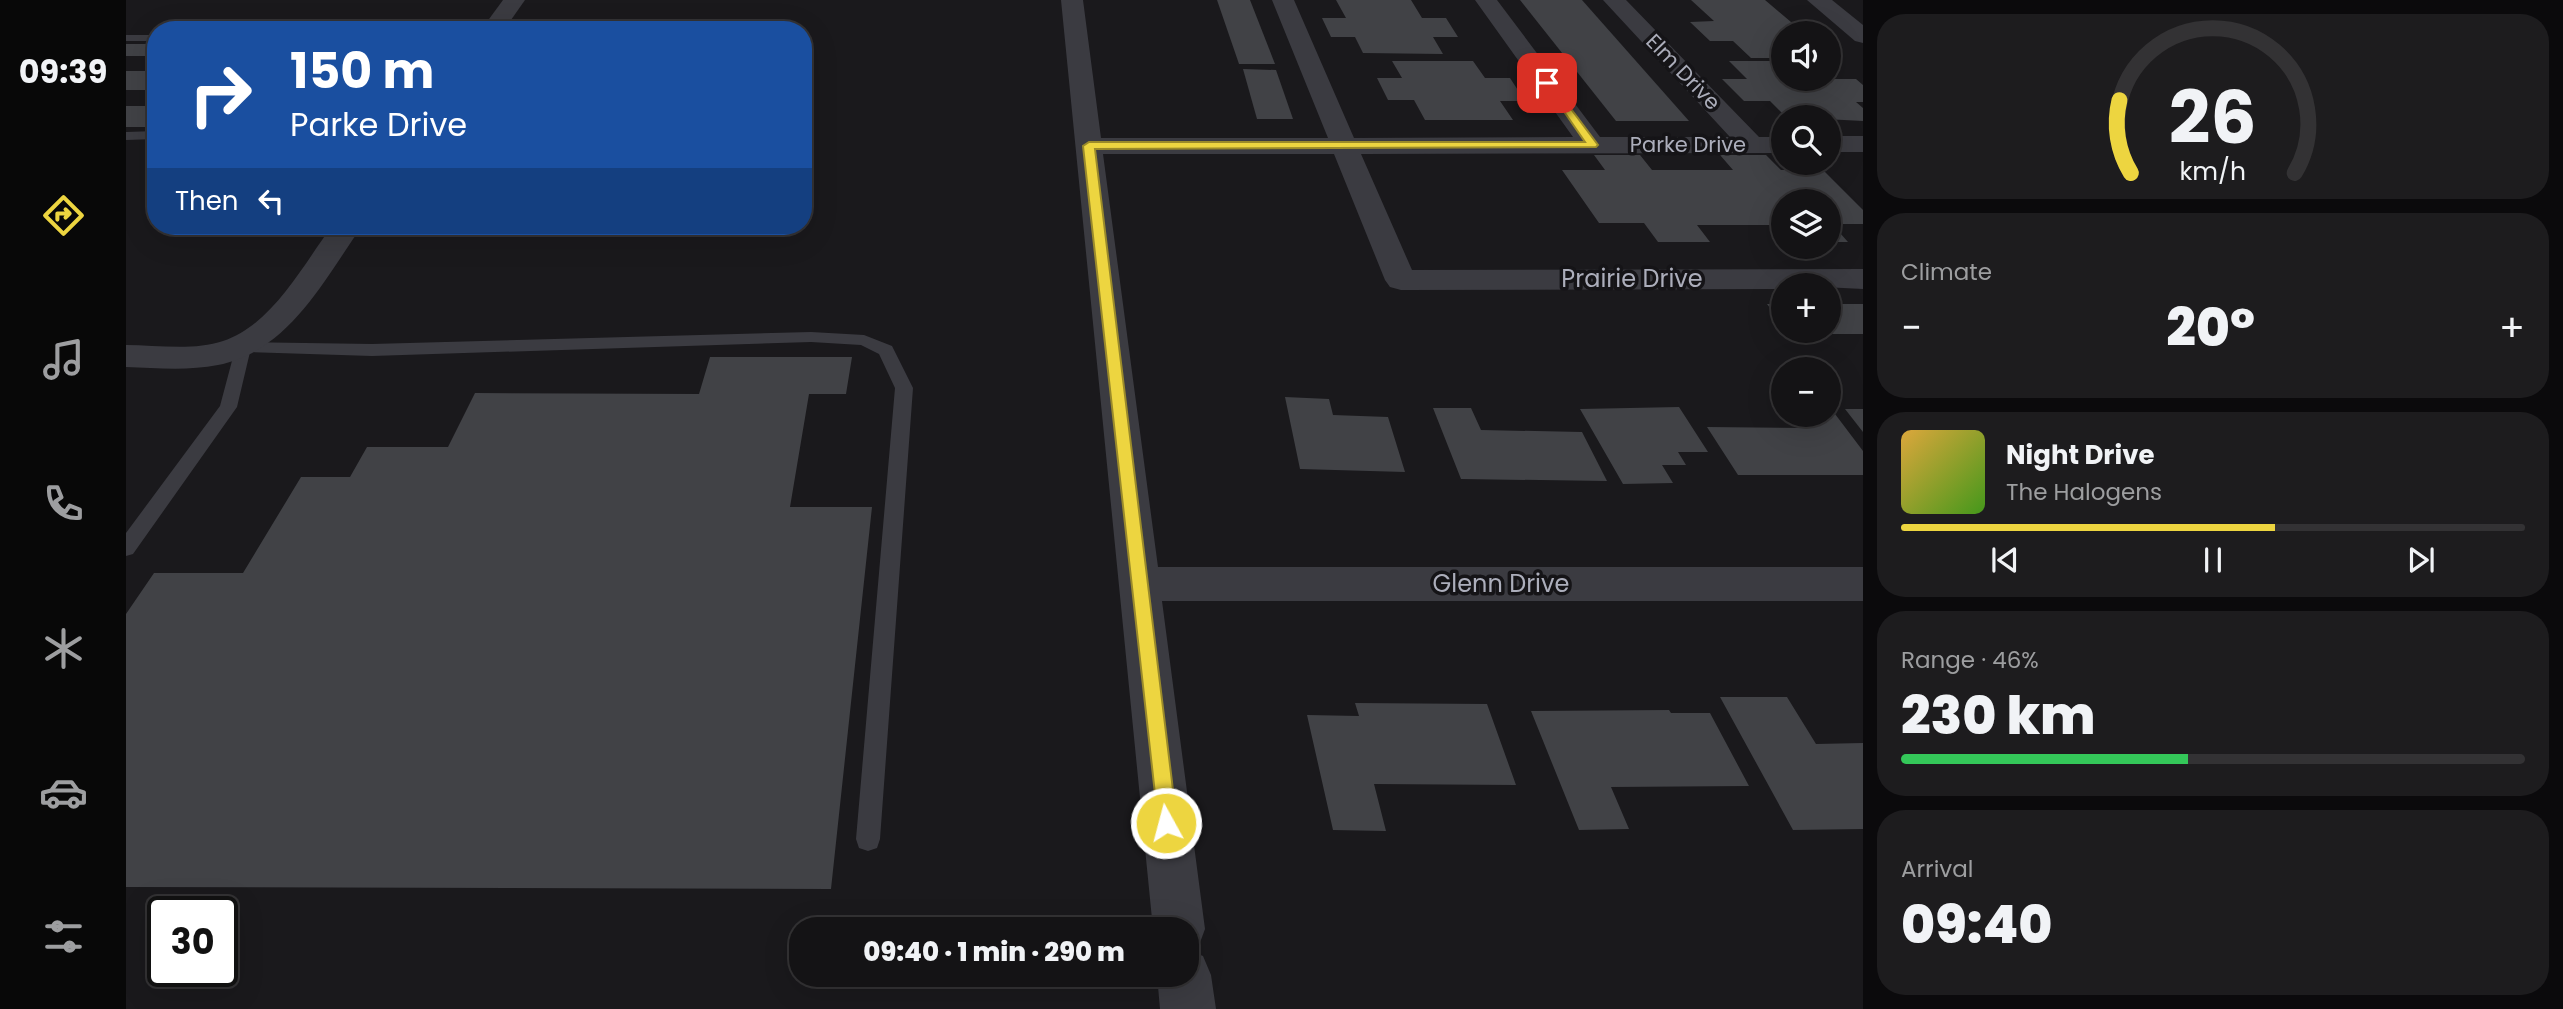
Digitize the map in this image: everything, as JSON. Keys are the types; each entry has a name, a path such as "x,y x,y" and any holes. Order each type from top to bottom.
{"street":[{"path":"499,21 514,0"},
{"path":"1072,0 1178,917"},
{"path":"1283,0 1342,145"},
{"path":"1486,0 1592,145"},
{"name":"Elm Drive","path":"1614,0 1752,145"},
{"path":"1818,0 1863,36"},
{"path":"1841,144 1863,144"},
{"name":"Prairie Drive","path":"1342,145 1401,280 1863,279"},
{"name":"Parke Drive","path":"1089,146 1771,145"},
{"path":"126,356 201,356 243,346 280,316 340,235"},
{"name":"Glenn Drive","path":"1139,584 1863,584"},
{"path":"1185,987 1188,1009"}],"lane":[{"path":"126,38 147,38"},
{"path":"126,136 147,135"},
{"path":"126,548 228,407 243,346 372,350 564,342 811,337 864,340 886,350 904,388 868,839"}],"building":[{"path":"1217,0 1250,0 1275,64 1239,64"},
{"path":"1336,0 1411,0 1422,18 1446,18 1458,37 1433,37 1443,54 1363,53 1355,37 1331,37 1322,18 1346,18"},
{"path":"1520,0 1582,0 1689,121 1616,121"},
{"path":"1691,0 1765,0 1790,21 1771,21 1771,58 1751,58 1733,41 1710,41 1690,22 1714,21"},
{"path":"126,44 147,44 147,56 126,56"},
{"path":"1392,61 1473,61 1485,78 1510,78 1525,101 1500,101 1513,120 1425,120 1414,100 1388,100 1377,78 1402,78"},
{"path":"1729,61 1771,61 1771,91 1841,91 1841,79 1856,79 1863,85 1863,102 1856,102 1863,108 1863,121 1841,120 1841,105 1774,105 1770,101 1744,101 1722,79 1747,79"},
{"path":"1243,69 1276,70 1293,119 1257,119"},
{"path":"126,71 147,71 147,90 126,90"},
{"path":"126,106 147,106 147,127 126,127"},
{"path":"1594,155 1640,155 1652,170 1733,170 1720,155 1766,155 1771,160 1771,175 1828,175 1863,210 1863,224 1841,224 1841,189 1771,189 1771,225 1697,225 1710,242 1658,242 1644,223 1599,223 1562,170 1605,170"},
{"path":"1841,304 1863,304 1863,334 1841,334"},
{"path":"710,357 852,357 846,394 809,394 790,507 872,507 831,889 126,887 126,614 154,573 243,573 301,477 350,477 367,447 448,447 475,393 699,394"},
{"path":"1285,397 1329,399 1333,415 1388,417 1405,472 1300,469"},
{"path":"1679,407 1708,452 1678,452 1686,465 1662,465 1673,483 1623,484 1580,409"},
{"path":"1433,408 1471,408 1481,430 1582,432 1607,481 1461,479"},
{"path":"1845,409 1863,409 1863,432"},
{"path":"1841,422 1863,451 1863,475 1738,475 1707,427 1841,427"},
{"path":"1720,697 1787,697 1816,744 1863,743 1863,829 1793,830"},
{"path":"1355,703 1487,704 1516,785 1374,784 1386,831 1333,830 1307,715 1359,716"},
{"path":"1669,710 1671,713 1710,713 1749,786 1611,787 1629,829 1579,830 1531,711"}],"route":[{"path":"1166,823 1089,146 1592,145 1547,83"}]}
